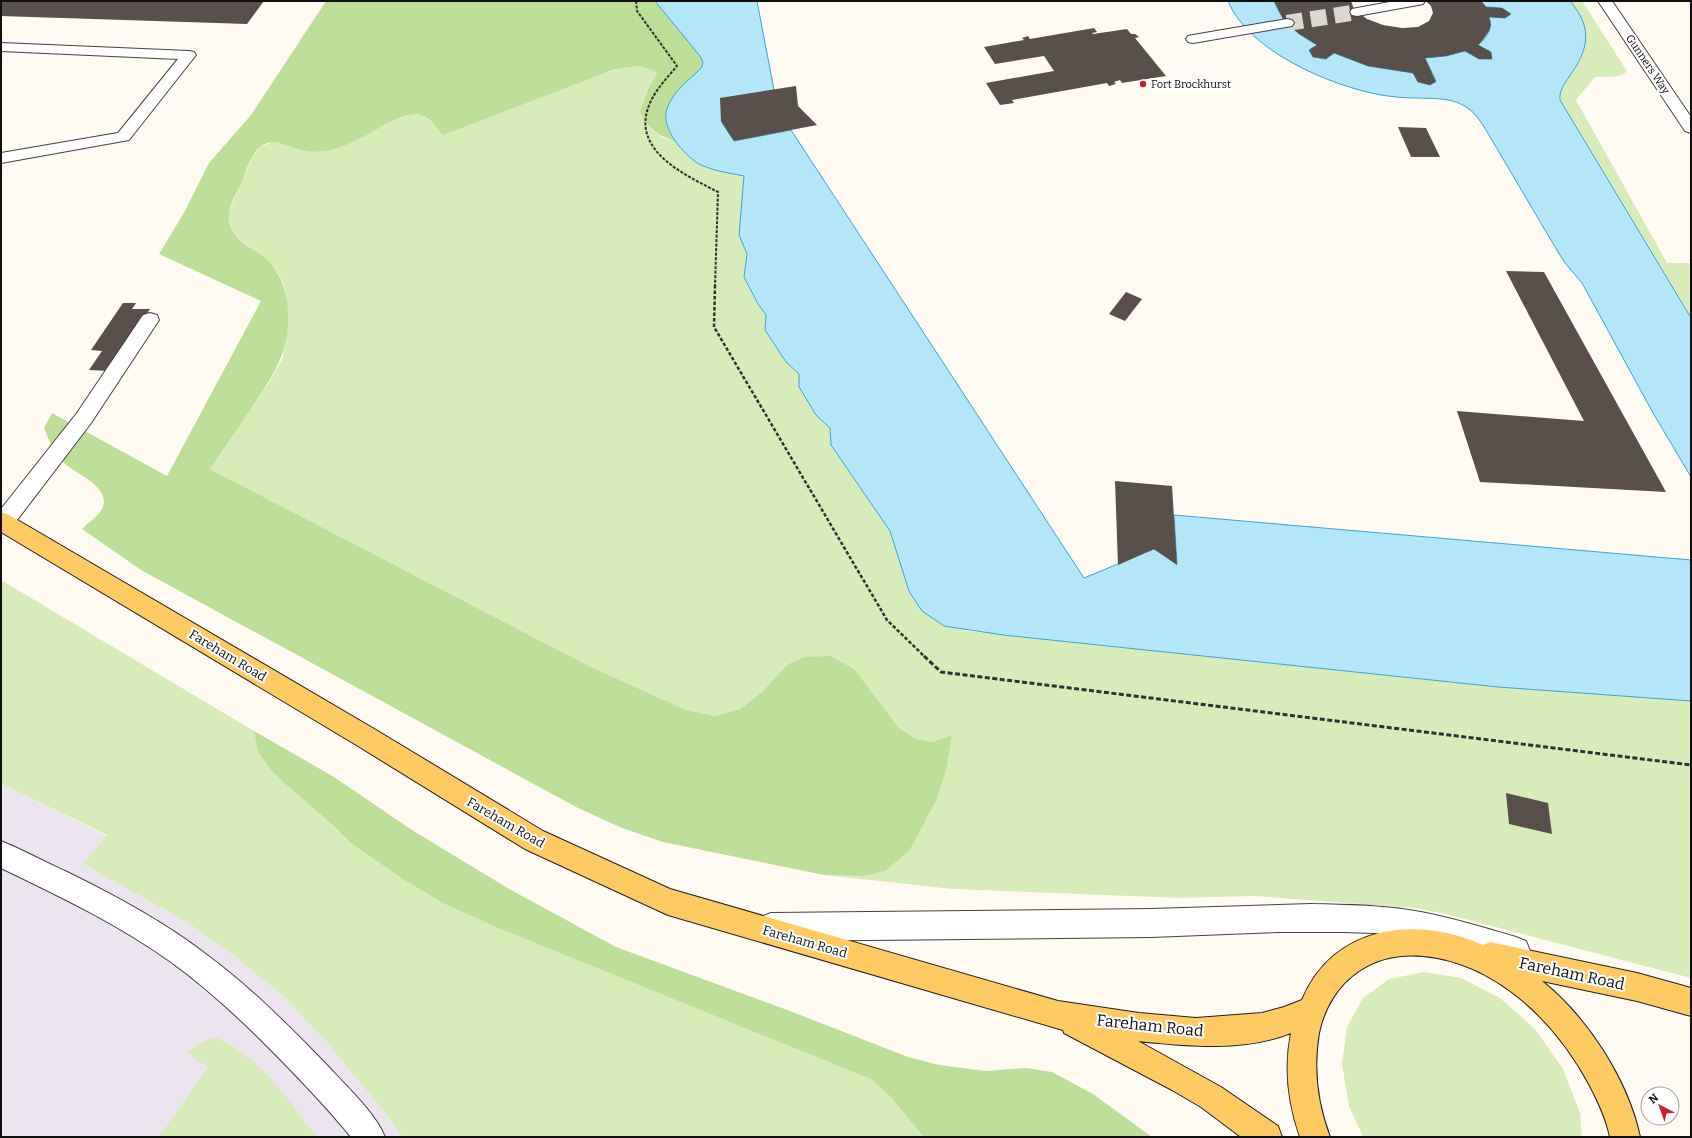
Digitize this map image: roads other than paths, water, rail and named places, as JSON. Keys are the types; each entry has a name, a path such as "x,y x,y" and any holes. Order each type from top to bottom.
{"main road":[{"name":"Fareham Road","path":"2,521 367,738 534,840 668,902 1058,1015 1139,1027 1196,1032 1262,1027 1284,1021 1310,1010"},
{"path":"1315,1137 1304,1100 1302,1067 1304,1037 1310,1010 1320,990 1333,974 1348,961 1366,950 1385,944 1428,942 1452,947 1478,957 1506,971 1532,989 1556,1012 1578,1038 1597,1067 1612,1098 1625,1137"},
{"name":"Fareham Road","path":"1452,947 1637,987 1691,1002"},
{"name":"Fareham Road","path":"1058,1015 1182,1080 1211,1097 1267,1137"}],"street":[{"path":"1357,12 1418,1"},
{"name":"Gunners Way","path":"1605,1 1691,128"},
{"path":"1193,39 1287,24"},
{"path":"1,48 189,55 123,137 1,158"},
{"path":"2,521 84,418 150,320"},
{"path":"1,854 104,904 168,943 203,969 225,986 322,1080 370,1137"},
{"path":"756,927 1169,923 1324,918 1363,919 1408,923 1452,932 1637,987"}],"water":[{"path":"655,1 757,1 774,90 721,121 734,141 791,130 1084,578 1154,549 1177,564 1174,515 1691,560 1691,701 1498,687 1003,635 944,626 922,611 909,591 890,531 831,445 830,428 816,415 799,387 799,374 786,362 765,330 766,315 758,304 744,277 747,254 739,235 744,176 715,170 699,164 680,148 670,132 666,116 670,102 677,91 702,67 703,62 700,56"},
{"path":"1228,1 1274,1 1281,16 1286,22 1303,37 1317,45 1309,50 1313,57 1326,59 1334,53 1368,66 1413,73 1418,82 1430,85 1436,81 1425,58 1446,56 1465,51 1479,59 1492,59 1491,52 1478,45 1490,29 1489,17 1505,18 1511,14 1502,8 1486,7 1481,1 1570,1 1578,11 1583,21 1586,39 1581,58 1562,88 1560,100 1691,318 1691,477 1653,413 1582,283 1565,263 1483,125 1473,112 1457,102 1381,95 1339,84 1316,74 1293,63 1253,36 1238,19"}],"tunnel":[{"path":"1287,23 1357,12"}],"place":[{"name":"Fort Brockhurst","path":"1143,84"}]}
